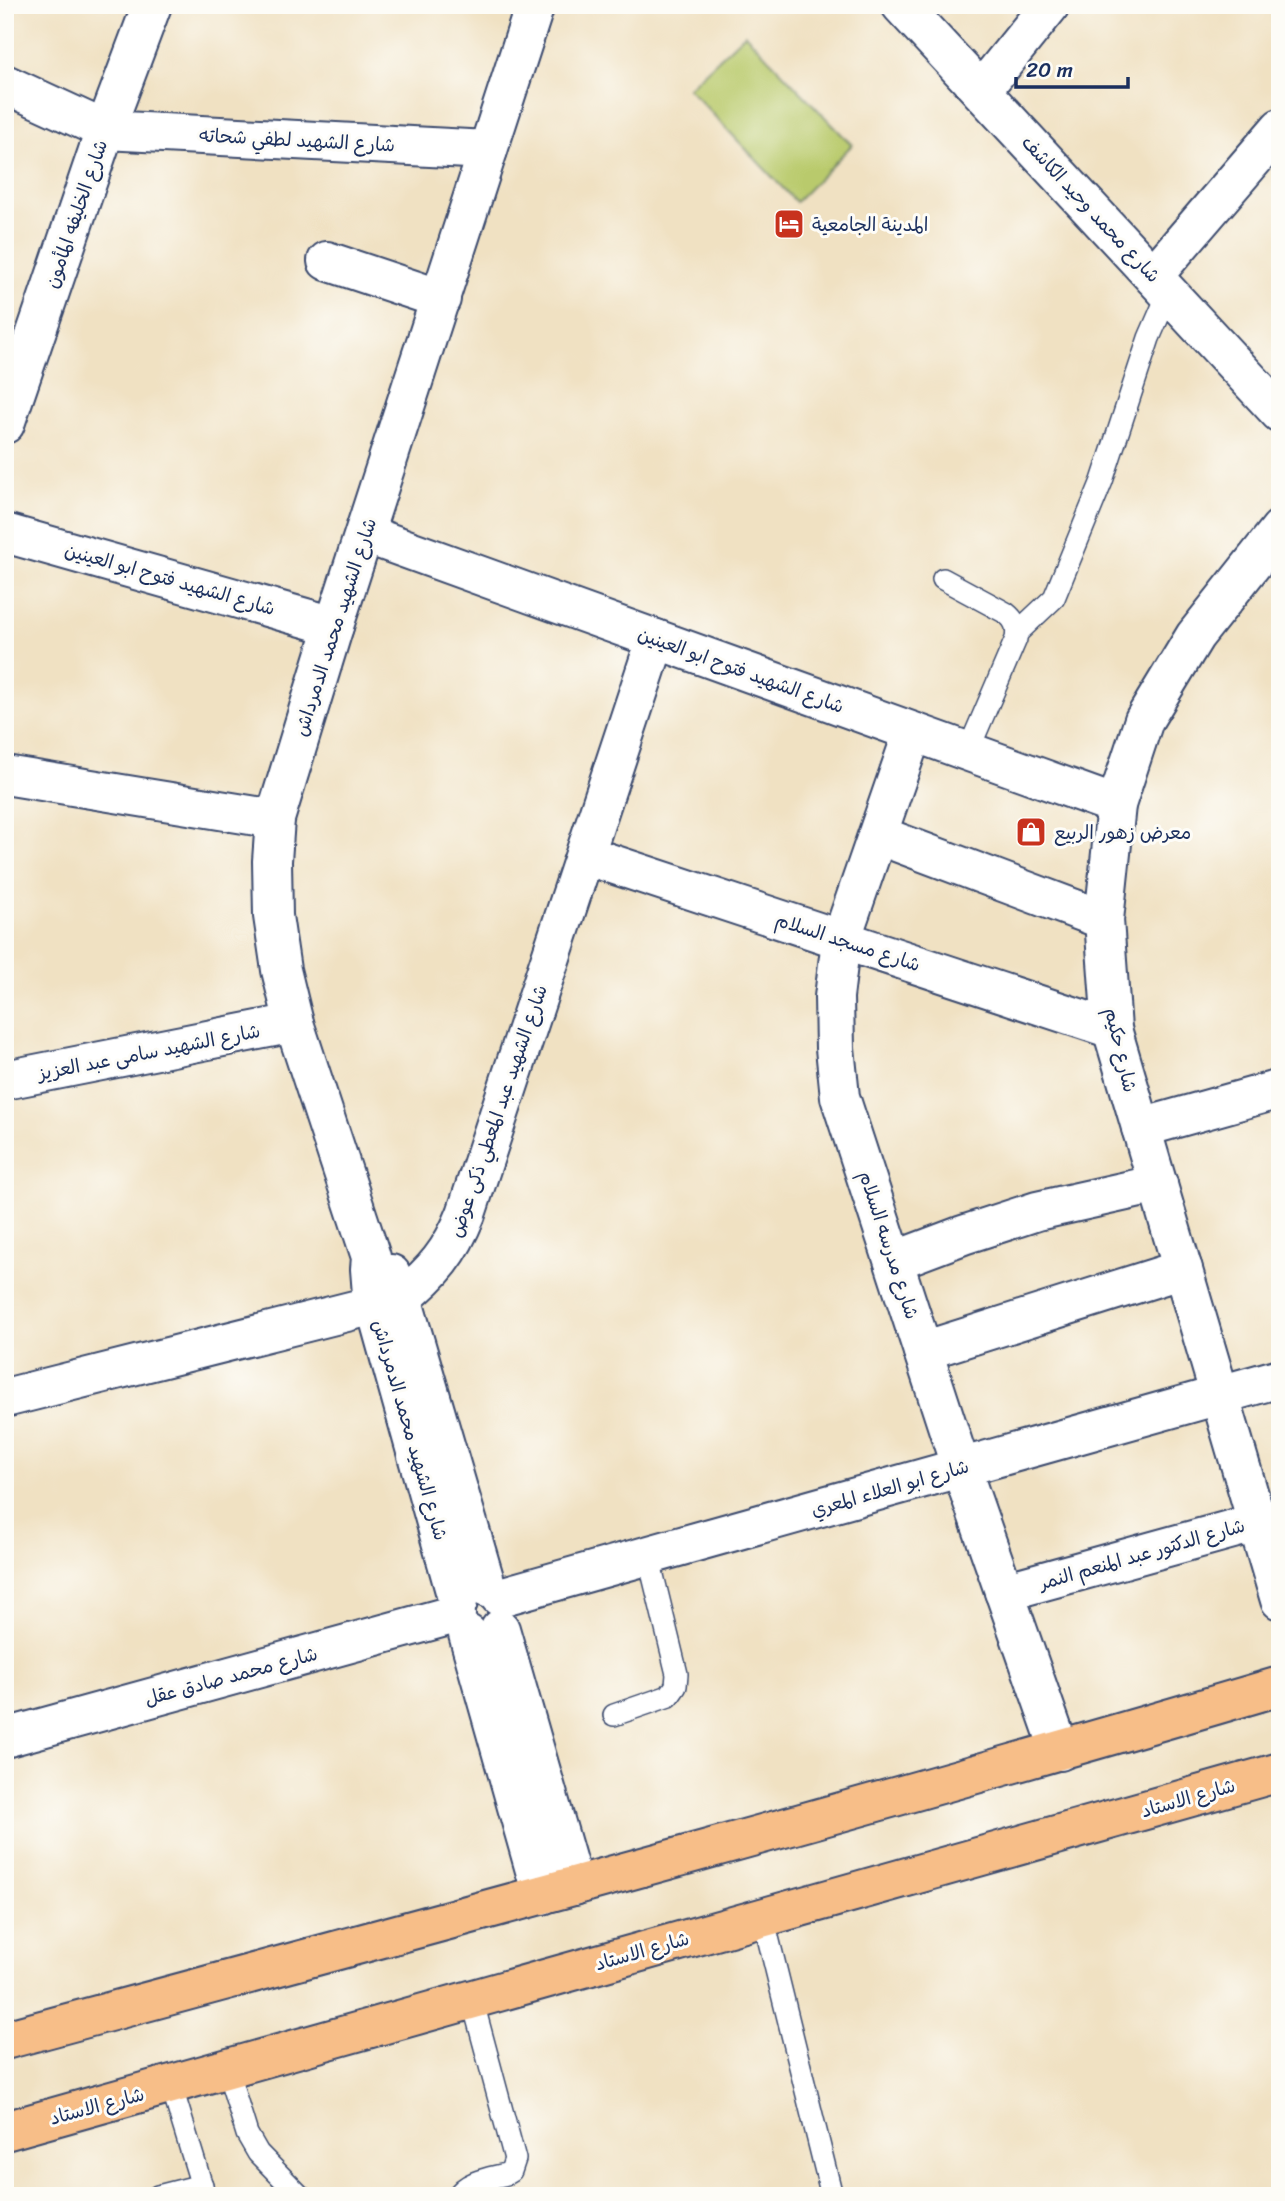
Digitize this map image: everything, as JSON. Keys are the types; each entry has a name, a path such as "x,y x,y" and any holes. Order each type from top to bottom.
{"main road":[{"path":"5,2040 1060,1751 1280,1686"},
{"name":"شارع الاستاد","path":"5,2131 1280,1772"}],"street":[{"name":"شارع الشهيد محمد الدمرداش","path":"535,5 334,626 275,819 272,860 273,916 281,970 294,1023 371,1257 391,1274 389,1302 558,1890"},
{"name":"شارع محمد وحيد الكاشف","path":"901,5 1280,413"},
{"path":"981,91 1050,5"},
{"name":"شارع الخليفه المأمون","path":"5,424 148,7"},
{"path":"5,84 105,130"},
{"path":"1161,284 1280,128"},
{"name":"شارع الشهيد لطفي شحاته","path":"105,130 488,150"},
{"path":"327,261 441,299"},
{"name":"شارع حكيم","path":"1280,529 1195,636 1144,720 1116,805 1104,920 1112,1029 1220,1395 1268,1519 1280,1600"},
{"name":"شارع الشهيد فتوح ابو العينين","path":"5,533 334,626"},
{"name":"شارع الشهيد فتوح ابو العينين","path":"365,534 1116,805"},
{"name":"شارع الشهيد عبد المعطي ذكى عوض","path":"5,1398 389,1302 423,1281 442,1261 467,1214 656,639"},
{"name":"شارع مدرسه السلام","path":"913,732 841,940 834,997 840,1097 961,1468 1060,1751"},
{"path":"5,775 275,819"},
{"path":"878,835 1104,920"},
{"name":"شارع مسجد السلام","path":"584,855 1112,1029"},
{"name":"شارع الشهيد سامى عبد العزيز","path":"5,1080 294,1023"},
{"path":"1142,1128 1280,1089"},
{"path":"894,1261 1037,1211 1158,1184"},
{"path":"923,1351 1183,1269"},
{"name":"شارع ابو العلاء المعري","path":"478,1611 648,1555 1280,1378"},
{"name":"شارع الدكتور عبد المنعم النمر","path":"1004,1592 1268,1519"},
{"name":"شارع محمد صادق عقل","path":"5,1738 478,1611"}],"lane":[{"path":"1017,632 1054,598 1102,481 1149,338 1161,284"},
{"path":"943,579 1006,613 1012,618 1017,632 968,751"},
{"path":"614,1715 669,1696 676,1686 677,1674 648,1555"},
{"path":"763,1917 832,2196"},
{"path":"458,2196 462,2189 469,2185 511,2171 515,2159 472,1999"},
{"path":"227,2068 247,2134 258,2153 300,2196"},
{"path":"158,2196 204,2191 171,2085"}],"green space":[{"path":"745,34 852,145 796,202 688,88"}],"place":[{"name":"المدينة الجامعية","path":"789,224"},
{"name":"معرض زهور الربيع","path":"1031,832"}]}
